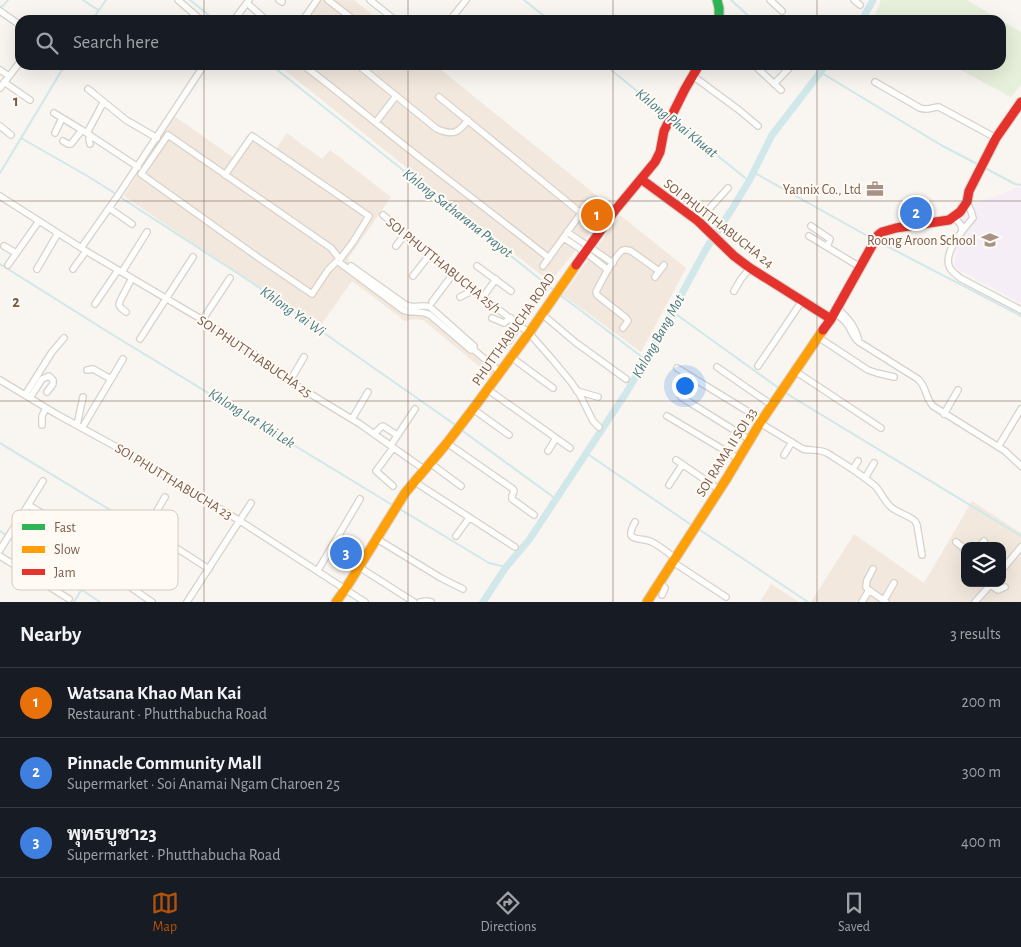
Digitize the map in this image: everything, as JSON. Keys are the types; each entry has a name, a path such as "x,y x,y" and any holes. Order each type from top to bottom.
{"street":[{"path":"178,0 195,15"},
{"path":"306,15 317,0"},
{"path":"328,0 348,15"},
{"path":"370,0 388,15"},
{"path":"454,15 466,0"},
{"path":"717,0 719,15"},
{"path":"770,0 782,11"},
{"path":"854,0 860,5"},
{"path":"238,15 248,2 261,15"},
{"path":"0,11 15,22"},
{"path":"0,88 15,68"},
{"path":"0,70 6,79 30,100"},
{"path":"73,269 83,249 109,208 201,70"},
{"path":"310,70 549,258"},
{"path":"364,70 437,129 447,133 457,132 468,120"},
{"name":"PHUTTHABUCHA ROAD","path":"336,602 405,493 448,443 529,333 616,209 658,157 662,148 664,130 696,70"},
{"path":"759,70 781,90"},
{"path":"774,84 787,70"},
{"path":"693,76 758,126"},
{"path":"875,82 920,108 927,110 939,107 996,138"},
{"path":"88,90 133,125 157,138"},
{"path":"376,122 396,96"},
{"path":"439,97 581,213"},
{"path":"962,230 954,217 967,202 970,191 996,138 1021,102"},
{"path":"63,141 71,144 86,132 103,103"},
{"path":"54,112 138,167"},
{"path":"55,133 62,118"},
{"path":"0,126 11,134"},
{"path":"86,132 90,144"},
{"path":"225,175 252,136 369,216 340,260 328,270 312,294 141,174 168,135 225,175 331,248 340,260 403,310 430,314 470,350 474,350 500,372"},
{"name":"SOI PHUTTHABUCHA 24","path":"641,179 696,220 734,256 750,268 802,301 834,313"},
{"path":"696,220 728,188"},
{"name":"SOI PHUTTHABUCHA 25","path":"0,196 83,249 203,319 290,381 460,486"},
{"path":"543,266 592,200 605,208"},
{"path":"967,202 973,218 962,230 949,255 949,266 952,272 974,286 1021,310"},
{"path":"109,208 132,224"},
{"name":"SOI PHUTTHABUCHA 25/1","path":"383,216 529,333 571,382 593,421 599,426"},
{"name":"SOI RAMA II SOI 33","path":"647,602 720,490 761,421 834,313 878,235 896,228 949,220 954,217"},
{"path":"8,264 39,221"},
{"path":"811,226 830,239 827,247"},
{"path":"95,304 147,232"},
{"path":"37,269 58,233"},
{"path":"396,246 406,234"},
{"path":"566,235 587,250 608,270"},
{"path":"808,236 860,267"},
{"path":"4,246 16,253"},
{"path":"587,250 613,263"},
{"path":"622,328 628,321 626,318 597,295 596,292 608,270 622,251 628,250 659,272"},
{"path":"413,276 430,254"},
{"path":"140,339 193,257"},
{"path":"655,277 664,265"},
{"path":"477,266 511,291"},
{"path":"734,291 750,268"},
{"path":"432,302 453,274"},
{"path":"126,312 119,305 132,278"},
{"path":"203,319 230,278"},
{"path":"483,297 496,280"},
{"path":"460,297 468,293 472,288"},
{"path":"758,366 802,301"},
{"path":"834,313 845,321 850,328 853,338 858,342 918,379 925,386 928,400 932,406 998,447 1021,466"},
{"path":"542,314 575,342 626,379"},
{"path":"492,318 504,323 511,318"},
{"path":"509,341 519,325"},
{"path":"818,337 868,370 894,377"},
{"path":"28,397 52,352 64,338"},
{"path":"290,381 304,357"},
{"path":"511,357 553,388"},
{"path":"80,427 123,359"},
{"path":"718,367 772,405"},
{"path":"677,368 803,449 822,450 865,478 876,487 891,507 915,521 922,555"},
{"path":"87,370 93,369 111,378"},
{"path":"795,371 881,428"},
{"path":"28,397 42,379 49,376 53,380 53,384 46,392"},
{"name":"SOI PHUTTHABUCHA 23","path":"0,380 46,408 134,456 318,570 365,602"},
{"path":"487,389 570,448"},
{"path":"944,414 958,390"},
{"path":"352,419 368,392"},
{"path":"577,392 598,397"},
{"path":"80,427 83,397"},
{"path":"681,397 750,440"},
{"path":"42,425 42,416 46,408"},
{"path":"393,486 376,471 415,409"},
{"path":"473,409 509,435"},
{"path":"998,447 1021,409"},
{"path":"666,416 738,459"},
{"path":"374,434 383,426 397,435"},
{"path":"548,451 556,438"},
{"path":"784,455 792,442"},
{"path":"448,443 512,489 514,491 512,499 534,515"},
{"path":"676,460 720,490"},
{"path":"853,469 858,461"},
{"path":"865,478 874,463"},
{"path":"669,485 682,465"},
{"path":"24,510 43,480"},
{"path":"415,482 515,547"},
{"path":"157,510 165,497"},
{"path":"318,570 360,499"},
{"path":"187,602 252,502"},
{"path":"28,504 38,510"},
{"path":"456,536 468,518"},
{"path":"634,522 630,530 632,537 636,540 652,542 726,597"},
{"path":"0,550 12,530"},
{"path":"377,539 441,578 463,589"},
{"path":"956,542 961,546"},
{"path":"1006,565 1021,548"},
{"path":"178,549 209,569"},
{"path":"0,556 12,564"},
{"path":"359,567 414,602"},
{"path":"872,569 865,584 866,587 885,601 894,583"},
{"path":"378,580 383,573"},
{"path":"659,582 665,588 662,595"},
{"path":"975,602 988,587"},
{"path":"994,587 998,590 1005,587"},
{"path":"53,590 69,600"},
{"path":"135,590 152,602"},
{"path":"862,602 869,590"},
{"path":"420,602 427,600 431,602"}],"shaded area":[{"path":"315,0 354,0 373,15 304,15"},
{"path":"284,70 441,70 611,207 550,282"},
{"path":"174,116 234,158 252,131 276,149 287,133 322,159 330,150 391,197 348,259 351,266 406,305 424,303 431,308 478,349 501,365 492,377 423,320 404,321 352,281 318,329 124,196"},
{"name":"Roong Aroon School","path":"1018,187 1021,188 1021,304 954,267 962,213 966,207"},
{"path":"620,215 686,268 641,352 563,295"},
{"path":"972,501 1021,533 1021,602 811,602 854,534 924,583"},
{"path":"771,584 799,602 760,602"}],"green space":[{"path":"881,0 967,0 992,15 875,15"},
{"path":"1006,23 1021,32 1021,85 1011,97 960,70 1006,70"}],"waterway":[{"path":"0,7 8,0"},
{"path":"83,0 98,10"},
{"path":"96,15 106,0"},
{"name":"Khlong Satharana Prayot","path":"190,0 209,15"},
{"name":"Khlong Phai Khuat","path":"524,0 543,15"},
{"path":"731,0 748,15"},
{"name":"Khlong Bang Mot","path":"865,15 873,0"},
{"path":"0,173 62,70"},
{"name":"Khlong Satharana Prayot","path":"277,70 555,291"},
{"name":"Khlong Phai Khuat","path":"611,70 669,117"},
{"path":"817,70 941,145 979,165"},
{"name":"Khlong Bang Mot","path":"483,602 506,567 529,540 626,393 706,249 749,181 772,135 822,70"},
{"name":"Khlong Phai Khuat","path":"673,120 749,181"},
{"name":"Khlong Yai Wi","path":"21,138 116,194"},
{"path":"985,168 1015,184 1021,185"},
{"path":"753,172 873,239"},
{"name":"Khlong Yai Wi","path":"120,197 251,282 457,426"},
{"path":"877,241 1021,316"},
{"name":"Khlong Lat Khi Lek","path":"0,264 394,506"},
{"name":"Khlong Satharana Prayot","path":"559,294 646,360"},
{"path":"673,312 780,389"},
{"path":"784,392 1021,536"},
{"name":"Khlong Yai Wi","path":"460,429 556,499"},
{"path":"0,443 110,510"},
{"path":"586,453 693,526"},
{"name":"Khlong Lat Khi Lek","path":"398,508 489,563 506,567"},
{"path":"697,528 808,602"},
{"path":"0,531 6,535"},
{"path":"74,602 81,590"},
{"path":"82,590 100,602"}],"traffic: fast":[{"path":"717,0 719,15"}],"traffic: slow":[{"path":"336,602 405,493 473,409 576,265"},
{"path":"647,602 760,423 823,330"}],"traffic: jam":[{"path":"576,265 616,209 655,162 660,152 664,131 696,70"},
{"path":"823,330 878,235 896,228 949,220 960,212 967,202 969,191 996,138 1021,102"},
{"path":"641,179 698,221 734,256 750,268 831,319"}],"place":[{"name":"Yannix Co., Ltd","path":"875,189"},
{"name":"Pinnacle Community Mall","path":"916,213"},
{"name":"Watsana Khao Man Kai","path":"597,215"},
{"name":"Roong Aroon School","path":"990,240"},
{"name":"พุทธบูชา23","path":"346,553"}]}
